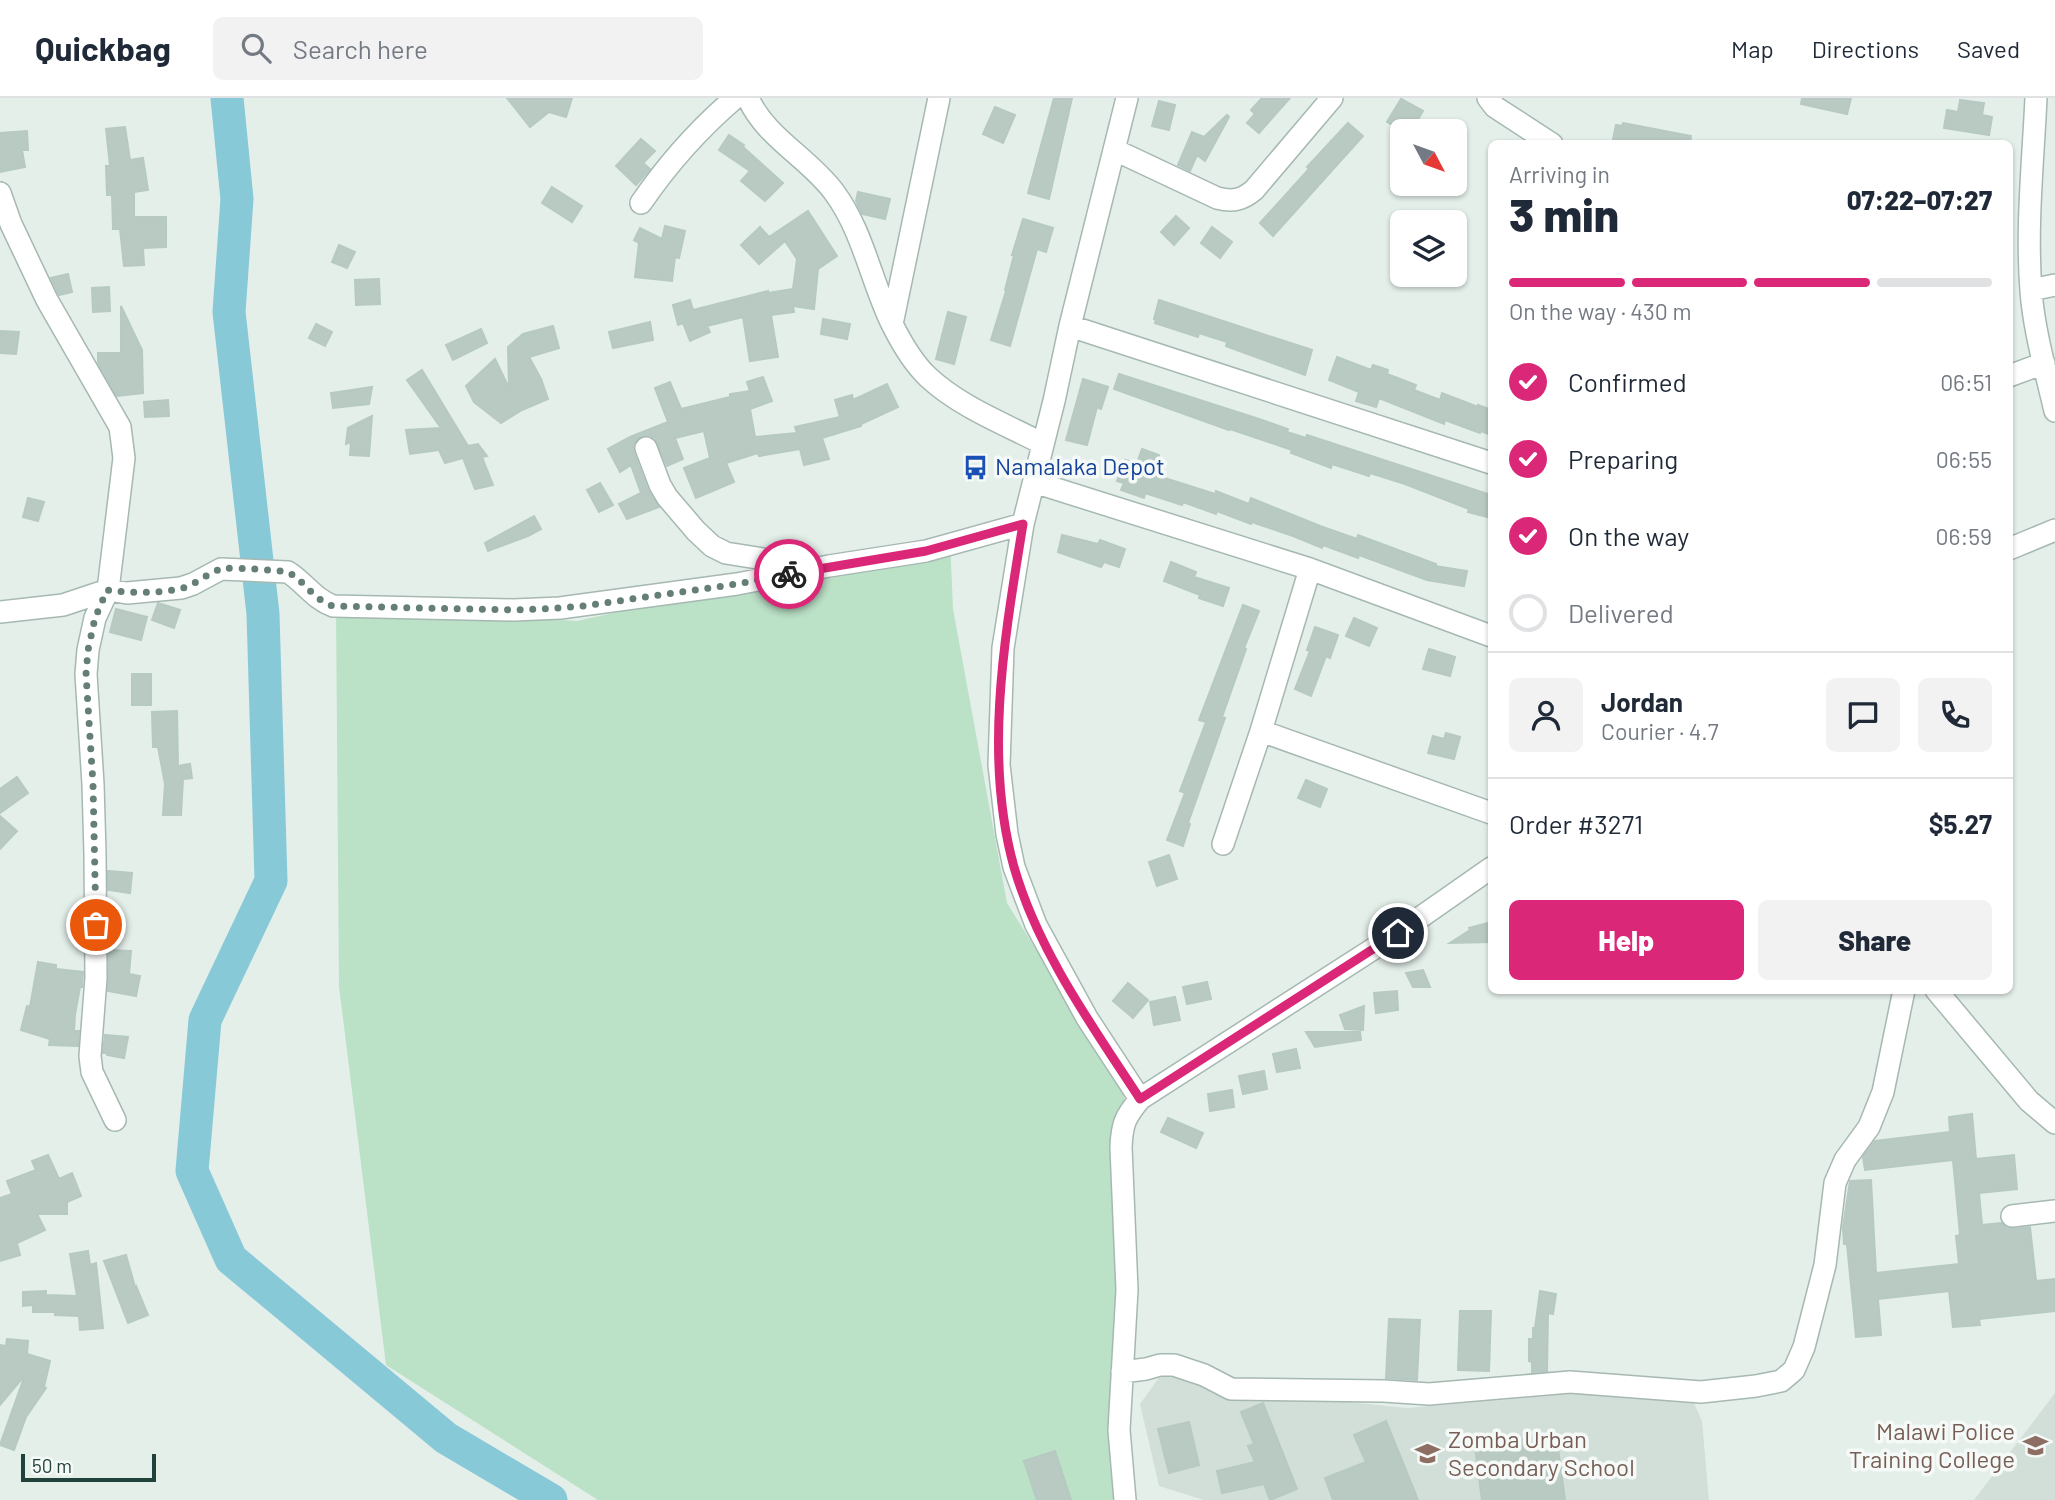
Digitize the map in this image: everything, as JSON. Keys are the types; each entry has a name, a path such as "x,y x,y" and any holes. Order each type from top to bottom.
{"street":[{"path":"641,203 696,135 735,98"},
{"path":"748,98 760,120 833,190 849,215 892,324 914,362 939,386 967,404 1043,444"},
{"path":"892,324 939,98"},
{"path":"1127,98 1023,524 1003,648 999,765 1007,834 1014,867 1036,925 1087,1018 1140,1099"},
{"path":"1115,150 1217,198 1244,198 1254,190 1332,98"},
{"path":"1488,98 1494,107 1546,140"},
{"path":"2036,98 2020,229 2055,411"},
{"path":"0,193 11,224 47,300 120,427 124,458 107,590 95,618 86,674 95,854 96,978 90,1056 92,1072 115,1120"},
{"path":"2031,290 2055,285"},
{"path":"1070,327 1488,462"},
{"path":"2013,375 2044,363"},
{"path":"646,448 667,497 712,546 726,553 763,559 807,572"},
{"path":"1034,482 1310,569 1488,635"},
{"path":"0,612 63,606 107,590 127,593 181,588 221,569 288,572 315,597 333,606 514,610 560,608 737,584 926,551 1023,524"},
{"path":"2013,547 2055,530"},
{"path":"1223,844 1261,732 1310,569"},
{"path":"1261,732 1488,812"},
{"path":"1125,1500 1119,1430 1127,1290 1121,1147 1124,1121 1140,1099 1386,940 1488,870"},
{"path":"1122,1372 1174,1365 1204,1375 1231,1389 1429,1394 1570,1382 1701,1392 1781,1381 1794,1370 1804,1347 1825,1265 1835,1183 1845,1160 1868,1127 1883,1092 1903,994"},
{"path":"1939,994 2029,1101 2055,1123"},
{"path":"2012,1216 2055,1211"}],"shaded area":[{"name":"Zomba Urban Secondary School","path":"1163,1372 1269,1394 1407,1408 1580,1393 1694,1403 1702,1421 1709,1500 1204,1500 1159,1486 1140,1404"},
{"name":"Malawi Police Training College","path":"2055,1393 2055,1500 1974,1500"}],"green space":[{"path":"950,538 953,609 1007,903 1124,1091 1125,1500 598,1500 386,1365 339,986 336,606 577,621"}],"building":[{"path":"507,98 572,98 566,117 549,112 530,127"},
{"path":"1054,98 1072,98 1049,199 1028,193"},
{"path":"1262,98 1290,98 1259,133 1247,123 1255,114 1251,110"},
{"path":"1802,98 1851,98 1847,114 1801,104"},
{"path":"1401,99 1423,111 1418,119 1390,119 1390,124 1387,122"},
{"path":"1960,100 1984,103 1982,115 1992,117 1989,135 1944,128 1947,110 1958,112"},
{"path":"1159,101 1175,105 1169,130 1152,126"},
{"path":"995,107 1015,115 1003,143 983,134"},
{"path":"1227,115 1229,117 1205,161 1197,155 1190,171 1178,165 1192,132 1204,137"},
{"path":"1348,123 1363,136 1273,236 1260,223"},
{"path":"1623,123 1691,136 1690,140 1613,140 1616,125 1622,126"},
{"path":"125,127 130,160 143,158 148,190 134,192 134,217 166,217 166,247 143,248 144,265 124,266 120,229 113,229 112,195 107,195 106,166 110,166 106,129"},
{"path":"27,131 28,150 22,150 25,167 0,172 0,133"},
{"path":"729,135 744,145 743,147 783,183 765,201 741,181 750,171 719,150"},
{"path":"641,139 655,151 643,163 650,169 636,185 616,166"},
{"path":"552,187 582,206 572,222 542,203"},
{"path":"858,192 890,199 885,219 862,214 856,201"},
{"path":"808,211 837,256 818,269 814,309 793,306 794,312 771,315 778,357 750,361 743,317 707,326 710,332 690,341 683,323 678,325 673,305 690,300 693,310 768,291 793,289 797,259 785,241 759,264 741,245 760,227 769,237"},
{"path":"1176,216 1189,228 1174,245 1161,232"},
{"path":"1023,219 1053,228 1046,252 1037,249 1010,346 991,340"},
{"path":"665,226 685,231 679,258 675,257 672,281 635,277 639,243 634,240 640,228 662,239"},
{"path":"1212,227 1232,242 1220,258 1201,243"},
{"path":"339,245 355,252 347,268 332,262"},
{"path":"68,274 72,292 59,295 51,278"},
{"path":"379,279 380,304 356,305 355,280"},
{"path":"109,287 110,311 93,312 92,288"},
{"path":"1159,300 1312,350 1305,375 1226,346 1227,342 1199,333 1198,337 1155,323"},
{"path":"121,306 142,350 143,393 117,396 98,363 98,353 121,353"},
{"path":"948,312 966,317 954,364 936,359"},
{"path":"823,319 850,324 847,339 821,334"},
{"path":"650,322 653,340 613,348 609,332"},
{"path":"316,324 332,332 325,346 309,338"},
{"path":"553,326 559,348 529,357 548,399 501,423 474,402 466,386 495,359 509,388 508,347 523,334"},
{"path":"481,329 487,343 453,360 446,345"},
{"path":"0,331 19,332 16,354 0,353"},
{"path":"1337,357 1371,370 1373,365 1388,370 1387,374 1416,385 1414,390 1440,400 1442,393 1488,409 1488,434 1445,420 1444,424 1379,398 1376,407 1356,401 1359,392 1329,380"},
{"path":"422,370 468,446 478,444 487,456 482,457 493,485 475,489 463,458 445,463 439,450 410,454 406,430 441,428 407,380"},
{"path":"1119,374 1262,420 1288,429 1287,432 1306,438 1307,435 1488,494 1488,517 1468,512 1469,509 1405,484 1332,464 1331,468 1291,453 1292,450 1114,389"},
{"path":"763,377 772,401 750,409 755,437 797,433 795,427 840,417 835,400 852,395 853,400 887,384 898,407 861,426 822,438 829,459 804,465 800,449 759,456 758,453 726,463 734,482 696,498 684,468 710,458 704,431 675,438 683,459 667,466 655,438 649,435 641,436 633,445 634,453 648,490 659,507 627,519 619,504 641,493 631,465 620,472 608,449 668,422 655,388 670,382 681,409 730,397 730,394 750,391 747,382"},
{"path":"1083,379 1108,387 1101,409 1097,407 1087,445 1066,440"},
{"path":"372,387 369,404 333,408 331,393"},
{"path":"168,400 169,416 145,417 144,402"},
{"path":"372,416 369,456 350,455 351,442 346,444 348,428"},
{"path":"1142,449 1159,455 1152,474 1215,494 1216,491 1249,504 1251,498 1357,539 1358,535 1436,564 1435,566 1467,571 1464,586 1427,580 1359,555 1358,558 1323,545 1322,548 1217,511 1216,514 1183,502 1182,505 1145,493 1144,498 1121,490 1124,483 1117,481 1125,460 1137,463"},
{"path":"600,483 613,505 599,512 587,490"},
{"path":"28,498 44,502 38,521 23,517"},
{"path":"534,516 541,529 488,551 485,543"},
{"path":"1062,535 1098,544 1100,540 1125,549 1119,567 1104,562 1101,567 1058,552"},
{"path":"1171,562 1196,572 1194,577 1229,588 1223,606 1164,581"},
{"path":"158,603 180,610 174,628 152,620"},
{"path":"1243,605 1259,611 1244,648 1246,649 1222,717 1225,718 1188,823 1190,824 1183,846 1167,840 1185,793 1180,791 1206,722 1199,720"},
{"path":"116,609 147,617 141,640 110,632"},
{"path":"1354,618 1377,628 1369,646 1346,636"},
{"path":"1315,627 1338,635 1330,658 1326,656 1311,696 1295,689 1310,651 1307,650"},
{"path":"1429,649 1455,657 1450,676 1423,669"},
{"path":"132,674 151,674 151,705 132,705"},
{"path":"177,711 178,766 190,764 192,778 183,779 181,815 163,815 165,784 158,747 153,747 152,712"},
{"path":"1446,733 1460,737 1454,759 1428,753 1433,736 1444,739"},
{"path":"17,777 28,793 0,813 0,789"},
{"path":"1306,780 1327,789 1320,807 1298,798"},
{"path":"0,816 17,831 0,849"},
{"path":"1169,855 1177,879 1157,886 1149,862"},
{"path":"108,871 132,873 130,893 108,890"},
{"path":"1488,923 1488,942 1450,943 1470,930 1469,928"},
{"path":"109,950 131,951 129,974 140,976 136,996 108,991"},
{"path":"38,962 56,965 56,969 83,972 75,1014 74,1031 79,1031 78,1046 49,1045 50,1039 21,1030 27,1006 30,1007"},
{"path":"1423,970 1430,987 1413,987 1406,973"},
{"path":"1207,982 1211,999 1187,1004 1183,987"},
{"path":"1128,983 1148,1000 1133,1018 1113,1001"},
{"path":"1397,991 1398,1010 1376,1013 1374,993"},
{"path":"1175,997 1180,1020 1154,1025 1150,1002"},
{"path":"1364,1006 1363,1030 1345,1029 1340,1015"},
{"path":"1306,1032 1360,1032 1361,1040 1315,1047"},
{"path":"105,1035 128,1037 124,1058 103,1053"},
{"path":"1296,1049 1300,1068 1277,1072 1273,1054"},
{"path":"1264,1071 1267,1089 1243,1094 1239,1076"},
{"path":"1232,1090 1234,1107 1210,1111 1208,1094"},
{"path":"1972,1114 1976,1159 2014,1155 2017,1189 1979,1193 1982,1225 2001,1223 2006,1228 2013,1229 2030,1227 2036,1281 2055,1279 2055,1311 1979,1319 1980,1325 1953,1327 1949,1291 1878,1299 1881,1335 1856,1337 1843,1227 1850,1181 1871,1180 1876,1273 1959,1264 1956,1236 1960,1235 1953,1160 1865,1170 1863,1157 1875,1141 1950,1132 1949,1117"},
{"path":"1168,1118 1203,1133 1196,1148 1161,1132"},
{"path":"48,1155 59,1179 72,1173 81,1196 67,1202 67,1214 37,1214 45,1230 17,1243 20,1255 0,1261 0,1198 12,1194 7,1181 36,1170 32,1161"},
{"path":"88,1251 90,1265 96,1263 103,1328 80,1330 79,1316 33,1312 33,1305 23,1306 23,1292 46,1291 46,1295 77,1296 70,1254"},
{"path":"126,1255 135,1287 148,1315 128,1323 104,1261"},
{"path":"1540,1291 1556,1294 1553,1314 1548,1313 1547,1371 1532,1372 1529,1339 1533,1339"},
{"path":"1460,1311 1491,1311 1489,1371 1458,1370"},
{"path":"1389,1319 1420,1320 1417,1380 1386,1378"},
{"path":"7,1339 28,1341 27,1354 50,1361 44,1387 46,1388 26,1417 14,1450 0,1445 25,1375 0,1405 0,1345 6,1346"},
{"path":"1263,1403 1297,1489 1270,1500 1264,1484 1222,1493 1217,1471 1255,1462 1248,1446 1254,1444 1241,1412"},
{"path":"1386,1421 1418,1500 1333,1500 1325,1478 1366,1462 1354,1435"},
{"path":"1189,1422 1199,1465 1169,1473 1158,1429"},
{"path":"1556,1434 1565,1500 1482,1500 1475,1447"},
{"path":"1055,1451 1071,1500 1037,1500 1024,1461"}],"waterway":[{"path":"227,98 237,199 229,312 263,614 271,881 205,1020 192,1171 231,1259 446,1438 551,1500"}],"way so far":[{"path":"96,925 93,784 86,674 95,618 107,590 127,593 181,588 221,569 274,570 288,572 315,597 333,606 514,610 583,606 789,574"}],"place":[{"name":"Namalaka Depot","path":"975,467"},
{"name":"Malawi Police Training College","path":"2035,1446"},
{"name":"Zomba Urban Secondary School","path":"1428,1454"}],"route":[{"path":"789,574 926,551 1023,524 1003,648 1001,677 999,765 1007,834 1014,867 1036,925 1087,1018 1140,1099 1398,933"}]}
